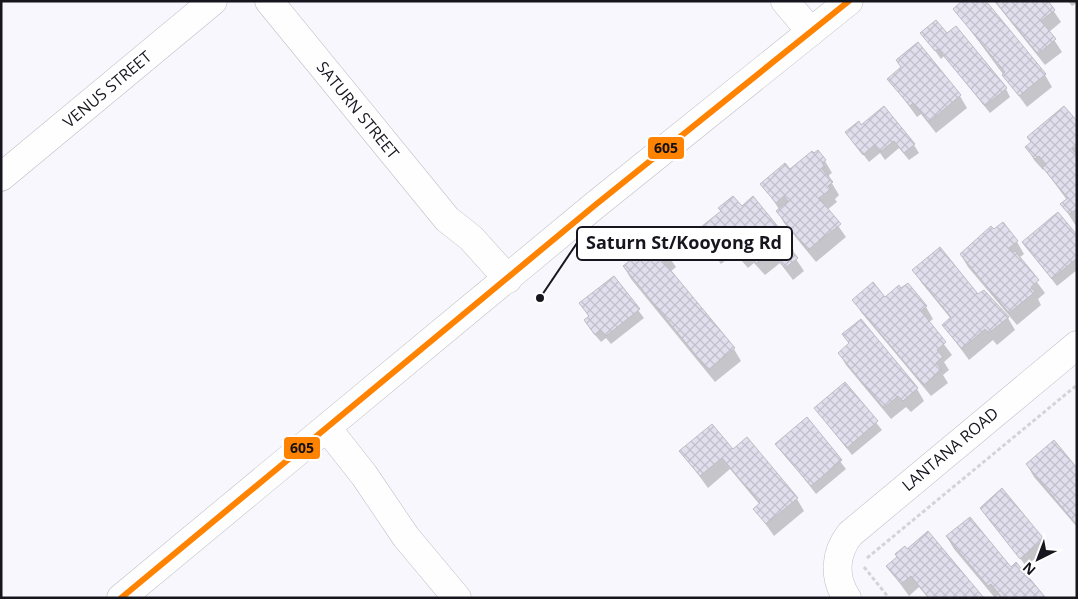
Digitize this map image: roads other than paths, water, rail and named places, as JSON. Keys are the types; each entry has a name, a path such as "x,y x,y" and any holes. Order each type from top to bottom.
{"street":[{"name":"VENUS STREET","path":"1,176 213,1"},
{"name":"SATURN STREET","path":"269,1 447,219 471,238 501,284"},
{"path":"785,1 811,32"},
{"path":"121,598 594,206 849,1"},
{"name":"LANTANA ROAD","path":"847,598 838,576 837,563 843,543 864,520 1077,345"},
{"path":"320,434 364,475 406,537 457,598"}],"place":[{"name":"Saturn St/Kooyong Rd","path":"540,298"}]}
